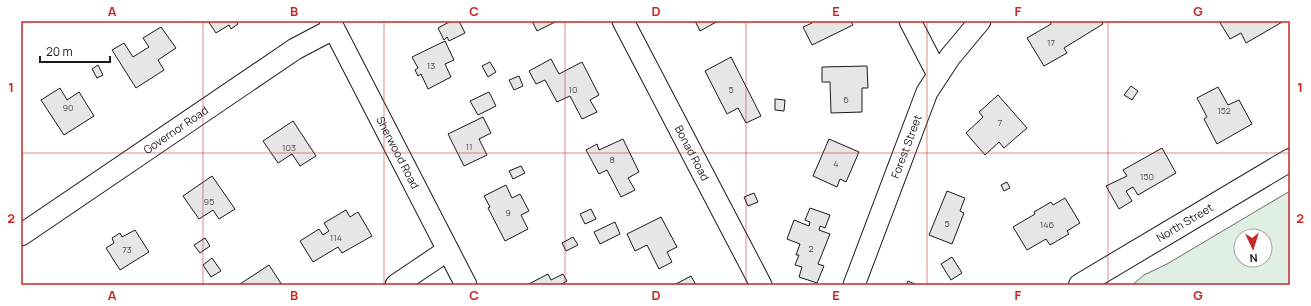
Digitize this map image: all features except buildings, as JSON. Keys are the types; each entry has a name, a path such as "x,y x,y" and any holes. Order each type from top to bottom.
{"street":[{"name":"Bonad Road","path":"623,21 761,285"},
{"path":"910,21 938,75"},
{"name":"Forest Street","path":"854,285 882,215 924,98 938,75 980,21"},
{"name":"Governor Road","path":"21,235 295,48 332,25"},
{"name":"Sherwood Road","path":"332,25 466,285"},
{"name":"North Street","path":"1080,285 1290,160"},
{"path":"396,285 448,250"}],"green space":[{"path":"1290,191 1290,285 1132,285 1144,275 1167,264"}]}
